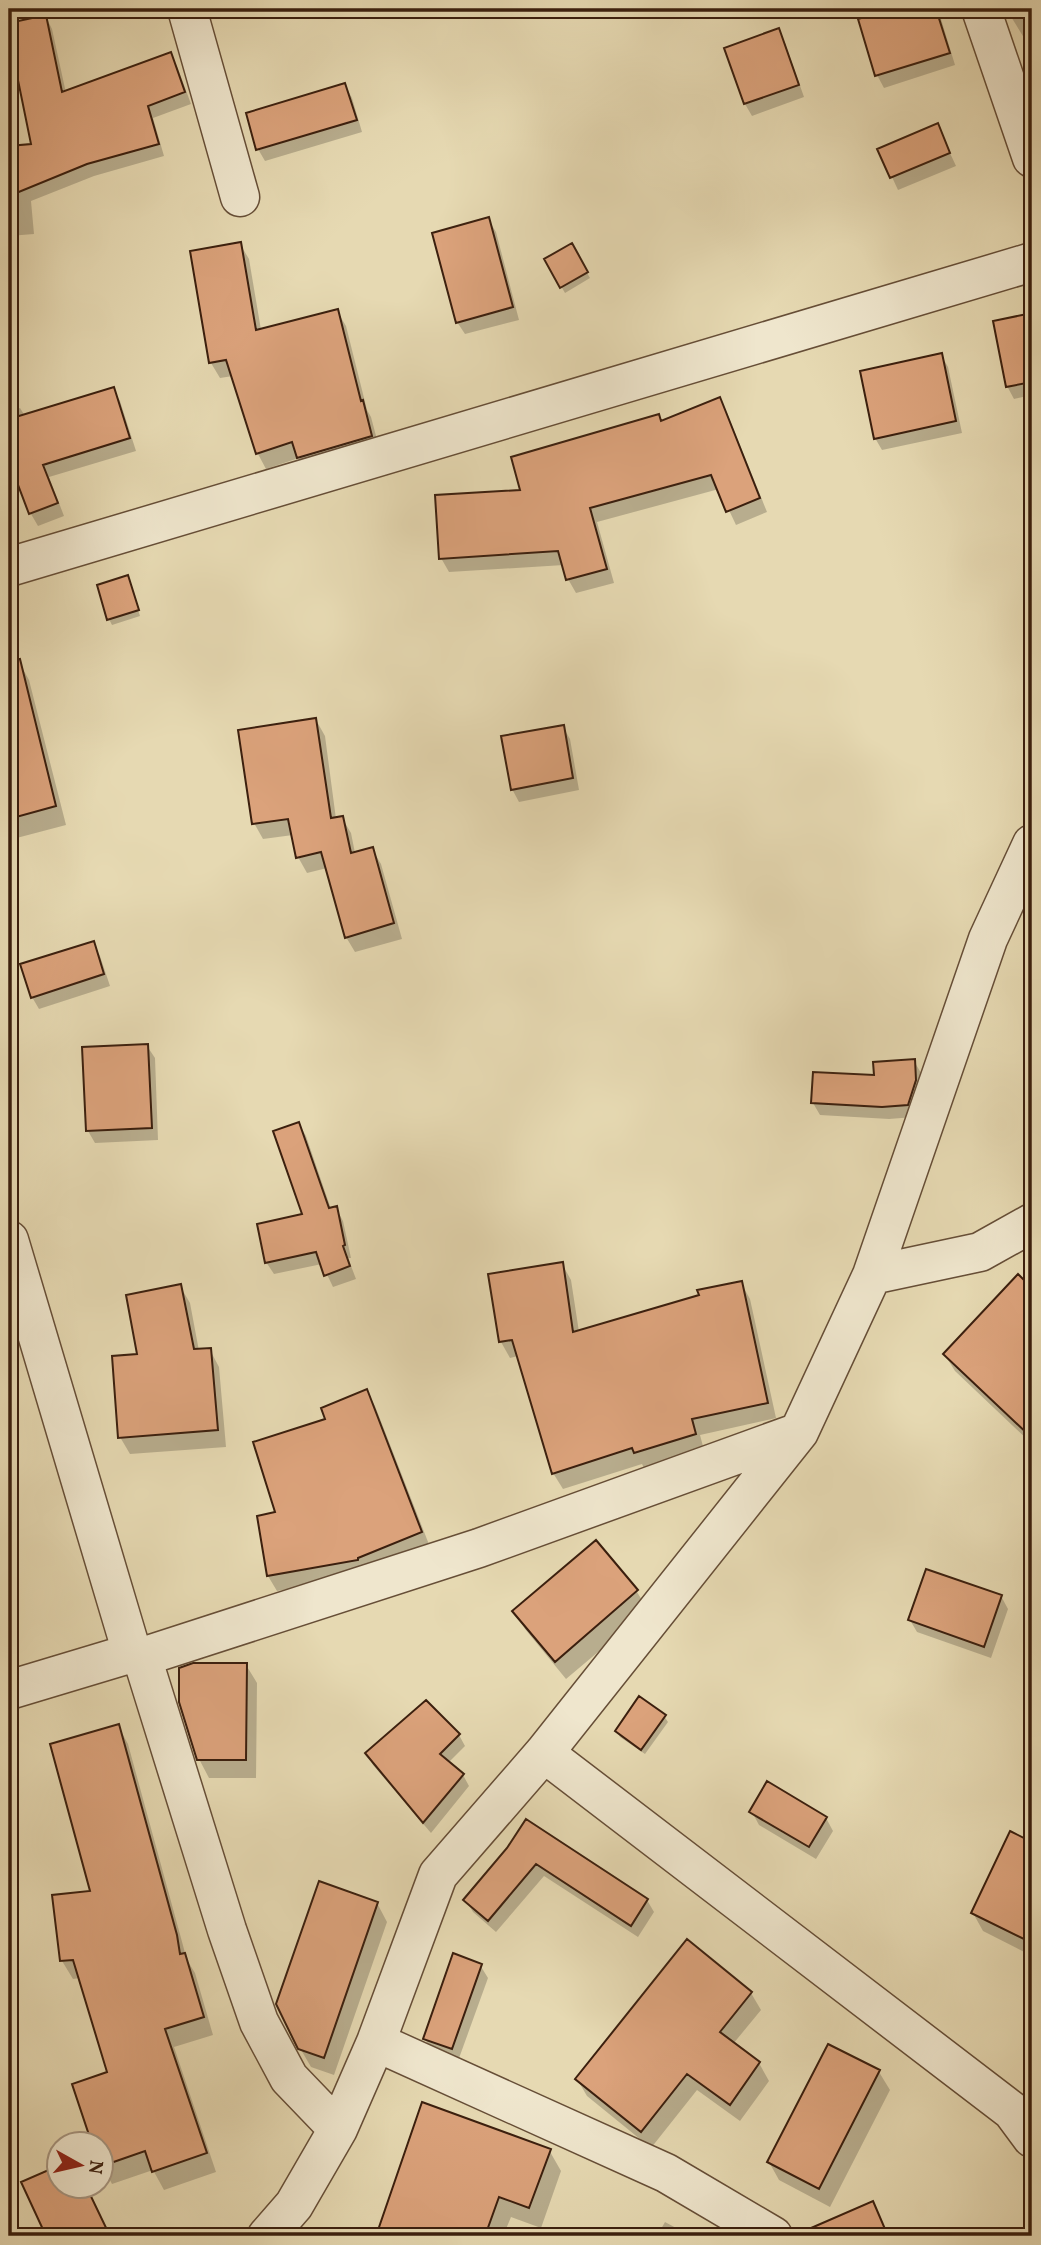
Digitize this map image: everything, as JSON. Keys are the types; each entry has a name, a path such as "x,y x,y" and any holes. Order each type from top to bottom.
{"street":[{"path":"187,9 240,197"},
{"path":"981,9 1032,158"},
{"path":"9,567 1032,262"},
{"path":"267,2236 294,2205 338,2129 376,2042 438,1875 544,1753 799,1432 872,1275 988,939 1032,844"},
{"path":"872,1275 980,1252 1032,1223"},
{"path":"9,1240 137,1655 259,2022 289,2078 338,2129"},
{"path":"9,1690 137,1655 479,1548 799,1432"},
{"path":"544,1753 1012,2110 1032,2138"},
{"path":"376,2042 666,2173 773,2236"}],"building":[{"path":"891,9 936,9 950,53 875,76 858,19"},
{"path":"46,15 62,92 171,52 185,92 148,106 159,144 87,164 9,196 9,146 31,144 9,36 9,23"},
{"path":"779,28 799,85 744,104 724,48"},
{"path":"345,83 357,120 256,150 246,113"},
{"path":"938,123 950,153 890,178 877,149"},
{"path":"489,217 513,307 456,323 432,233"},
{"path":"241,242 256,330 338,309 372,436 297,458 292,442 256,454 226,360 209,363 190,251"},
{"path":"572,243 588,272 560,288 544,259"},
{"path":"1032,313 1032,382 1006,387 993,321"},
{"path":"942,353 956,421 874,439 860,371"},
{"path":"114,387 130,438 43,465 58,503 29,514 9,461 9,419"},
{"path":"720,397 760,498 726,512 711,475 590,508 607,569 566,580 558,551 439,559 435,495 520,490 511,457 659,414 661,421"},
{"path":"128,575 139,610 107,620 97,585"},
{"path":"20,659 56,806 9,819 9,661"},
{"path":"316,718 331,818 343,816 351,853 373,847 394,923 345,938 321,852 296,858 288,819 252,824 238,730"},
{"path":"564,725 573,778 511,790 501,736"},
{"path":"94,941 104,974 31,998 20,964"},
{"path":"148,1044 152,1128 86,1131 82,1047"},
{"path":"915,1059 916,1080 908,1105 882,1107 811,1103 813,1072 874,1075 873,1062"},
{"path":"299,1122 329,1208 337,1206 345,1245 343,1246 350,1266 324,1276 316,1252 265,1263 257,1224 302,1214 273,1131"},
{"path":"563,1262 573,1332 699,1295 697,1290 742,1281 768,1403 692,1419 696,1434 634,1453 632,1448 552,1474 512,1340 499,1342 488,1274"},
{"path":"1018,1274 1032,1288 1032,1438 943,1354"},
{"path":"181,1284 194,1349 211,1348 218,1430 118,1438 112,1356 137,1354 126,1295"},
{"path":"367,1389 422,1532 358,1560 267,1576 257,1516 275,1512 253,1442 325,1419 321,1408"},
{"path":"596,1540 638,1590 555,1662 512,1611"},
{"path":"926,1569 1002,1595 984,1647 908,1620"},
{"path":"193,1663 247,1663 246,1760 197,1760 179,1702 179,1668"},
{"path":"639,1696 666,1715 641,1750 615,1731"},
{"path":"426,1700 460,1734 440,1754 464,1774 423,1823 365,1753"},
{"path":"119,1724 180,1954 185,1953 204,2017 165,2029 207,2153 152,2172 145,2151 116,2161 116,2130 87,2130 72,2084 107,2072 73,1960 60,1961 52,1895 90,1891 50,1744"},
{"path":"767,1781 827,1817 809,1847 749,1812"},
{"path":"526,1819 648,1899 631,1926 536,1864 488,1921 463,1900 507,1848"},
{"path":"1010,1831 1032,1842 1032,1943 971,1913"},
{"path":"319,1881 378,1902 324,2058 298,2049 276,2004"},
{"path":"687,1939 752,1992 720,2032 760,2062 730,2105 687,2074 641,2132 575,2079"},
{"path":"453,1953 482,1964 452,2049 423,2039"},
{"path":"828,2044 880,2070 819,2189 767,2162"},
{"path":"422,2102 551,2149 529,2208 499,2197 485,2236 376,2236"},
{"path":"46,2171 46,2200 93,2200 110,2236 46,2236 21,2182"},
{"path":"873,2201 888,2236 795,2236 795,2235"}]}
